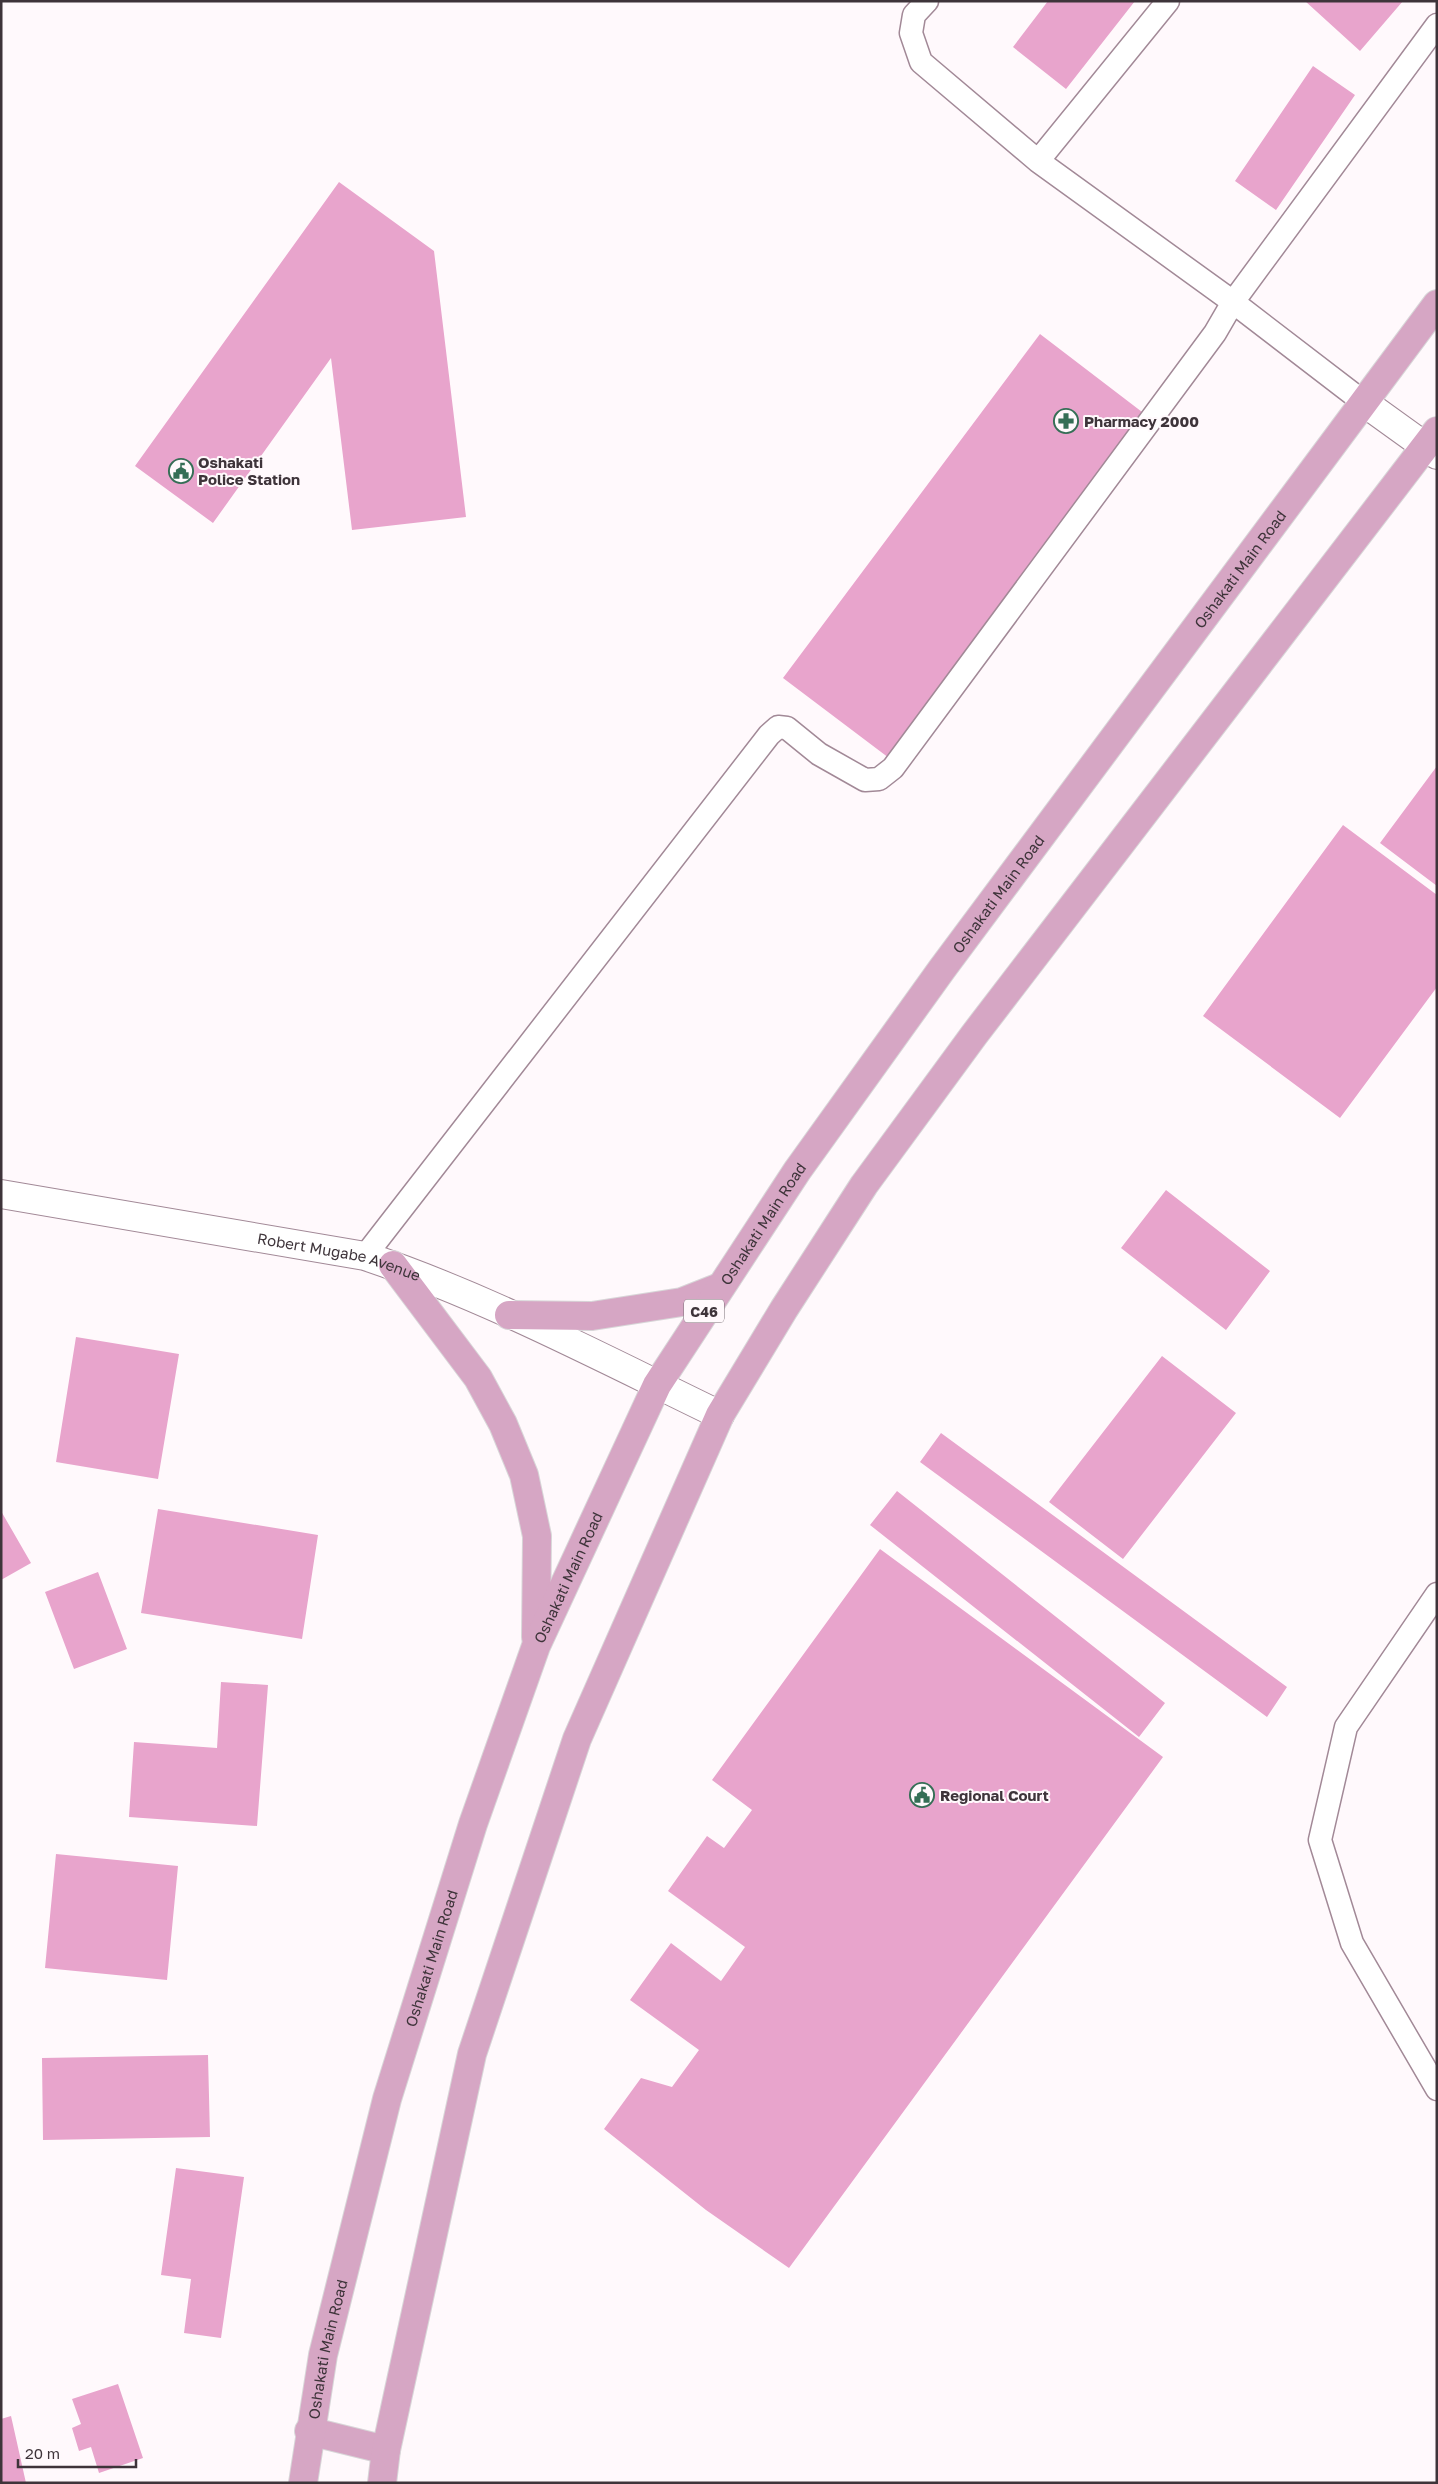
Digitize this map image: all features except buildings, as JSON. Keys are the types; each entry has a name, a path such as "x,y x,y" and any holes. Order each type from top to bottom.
{"main road":[{"name":"Oshakati Main Road","path":"303,2483 309,2431 323,2356 387,2099 473,1824 536,1646 657,1385 797,1171 942,968 1362,401 1437,304"},
{"path":"382,2483 386,2450 472,2054 577,1739 720,1415 784,1309 864,1185 968,1042 1433,444"},
{"path":"393,1265 478,1378 503,1424 524,1475 537,1536 536,1646"},
{"path":"508,1315 592,1316 682,1302 720,1287"},
{"path":"309,2431 386,2450"}],"street":[{"path":"1362,401 1433,444"},
{"name":"Robert Mugabe Avenue","path":"1,1194 365,1256 393,1265 508,1315 720,1415"}],"lane":[{"path":"927,1 914,15 911,33 921,62 1038,161 1233,302 1362,401"},
{"path":"1038,161 1168,1"},
{"path":"365,1256 773,731 778,727 787,728 819,754 865,780 880,779 893,768 1215,333 1233,302 1437,25"},
{"path":"1437,1594 1346,1727 1320,1840 1352,1944 1437,2089"}],"place":[{"name":"Pharmacy 2000","path":"1066,421"},
{"name":"Oshakati Police Station","path":"181,471"},
{"name":"Regional Court","path":"922,1795"}]}
